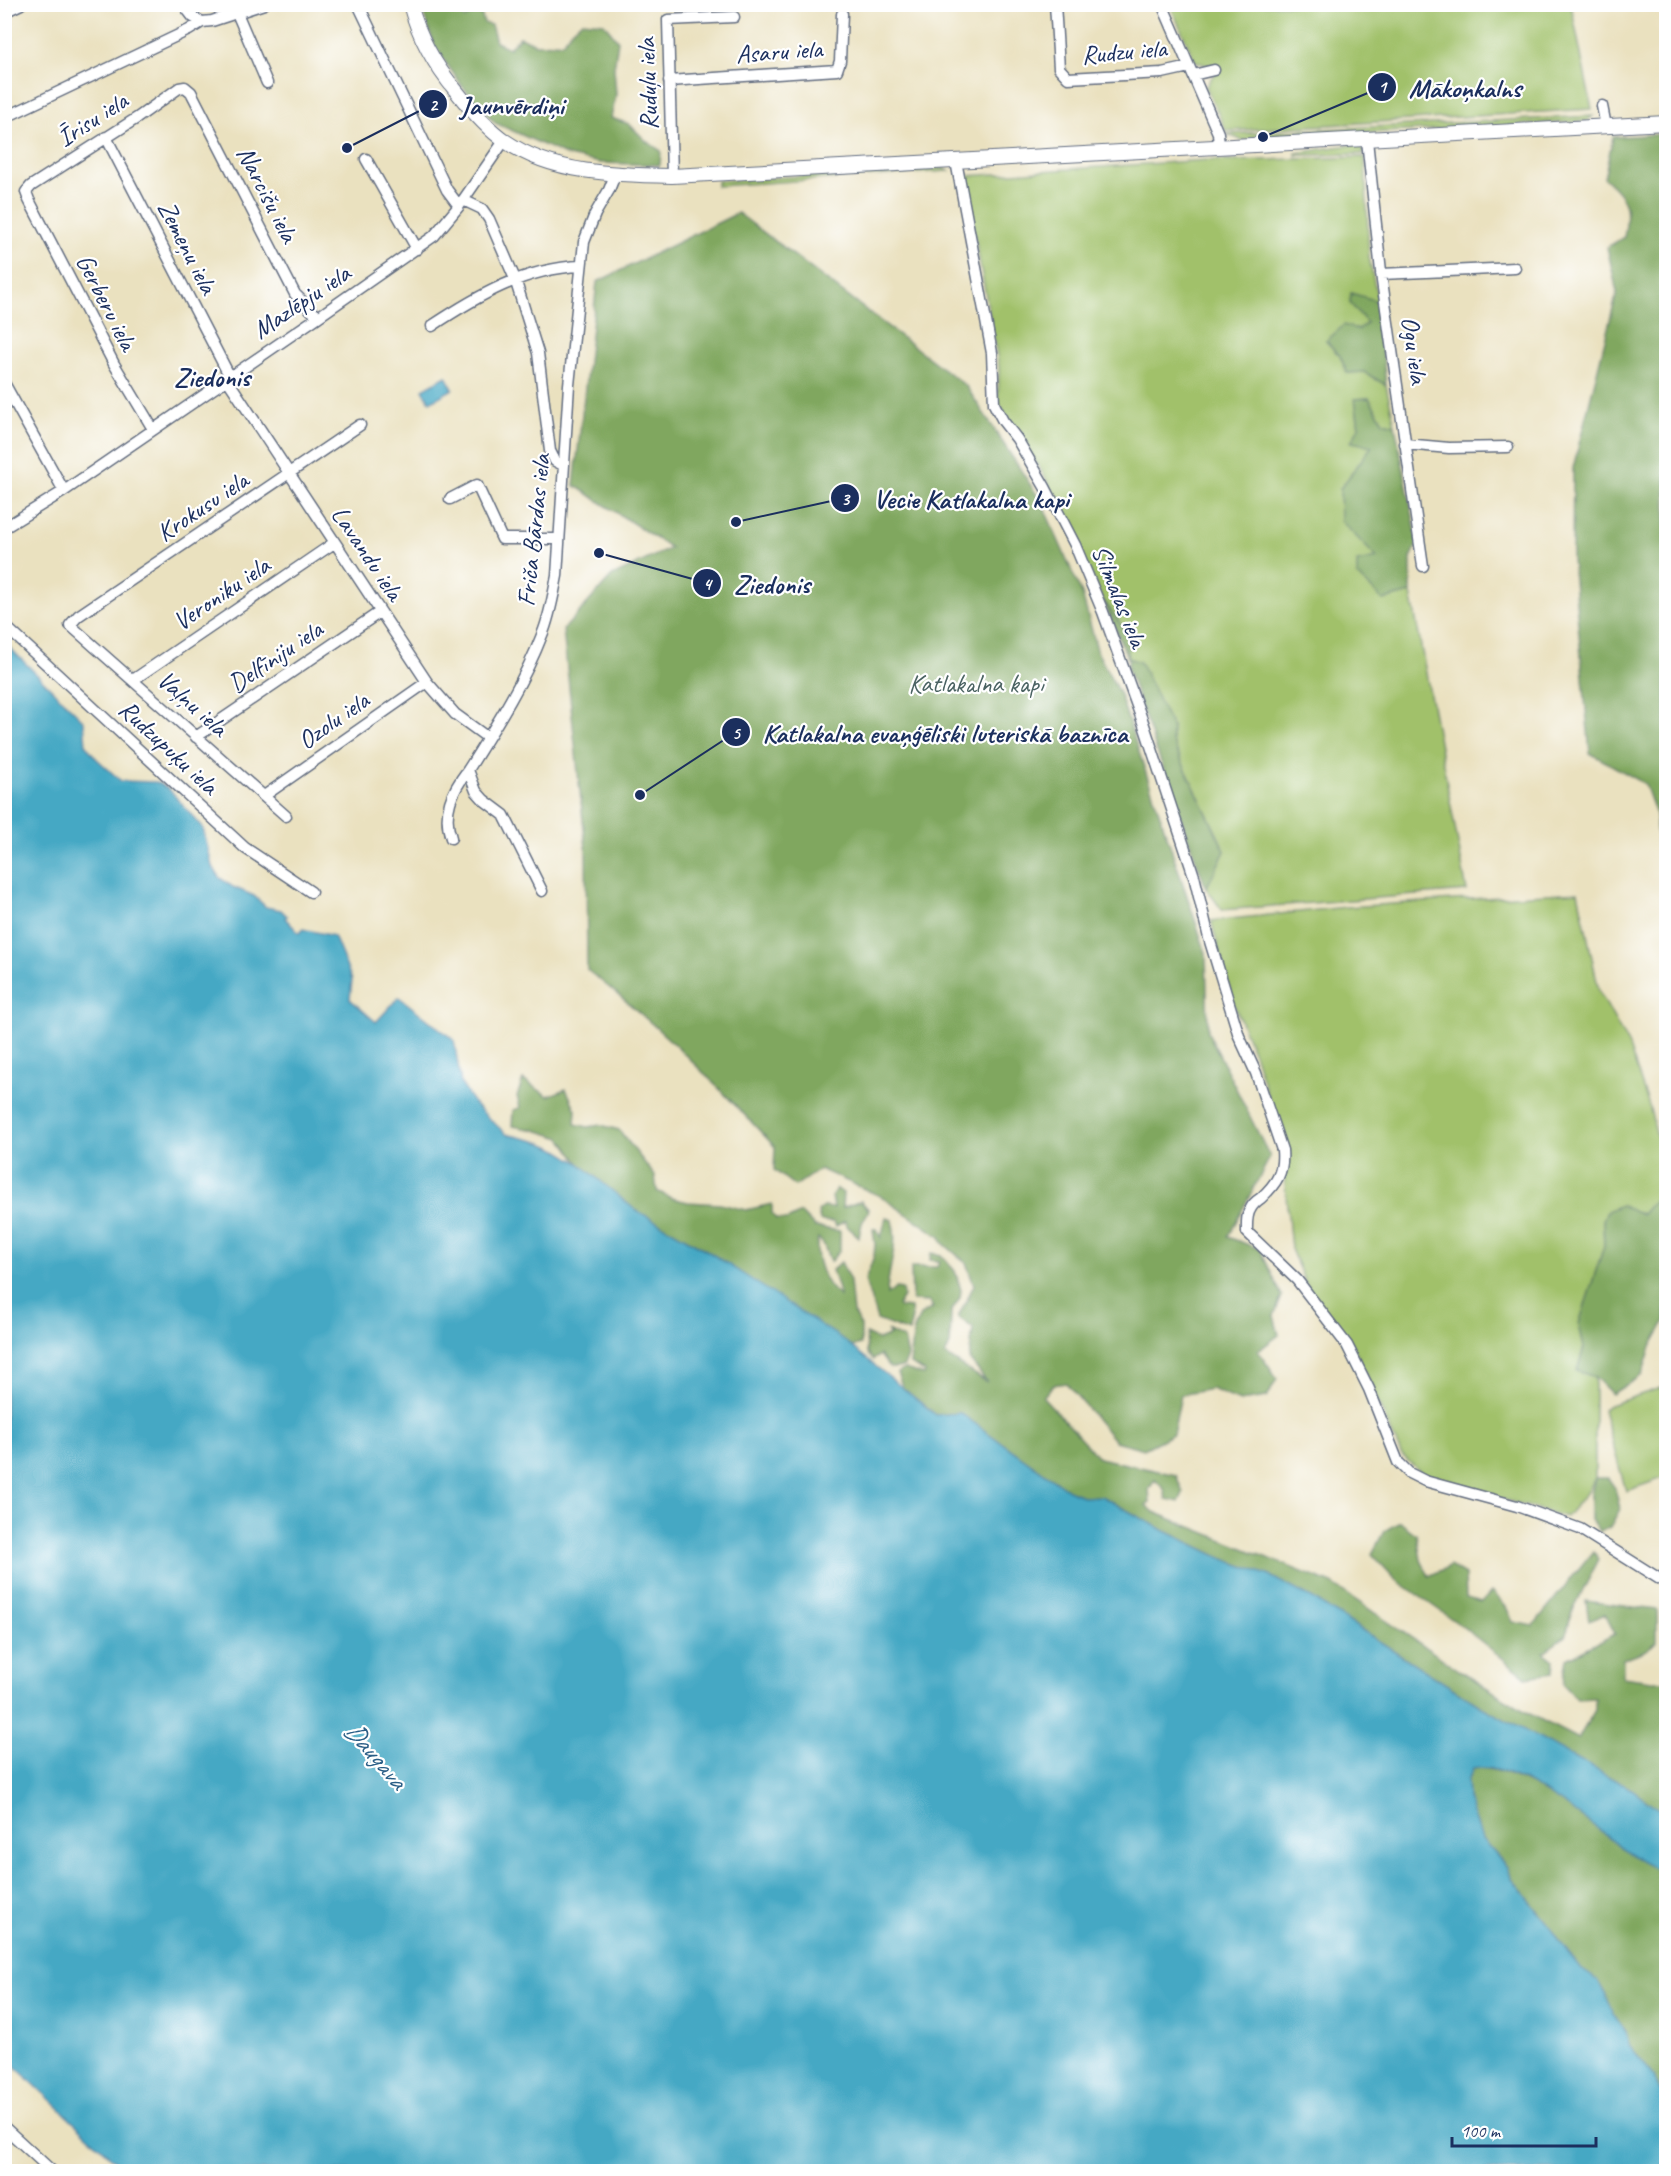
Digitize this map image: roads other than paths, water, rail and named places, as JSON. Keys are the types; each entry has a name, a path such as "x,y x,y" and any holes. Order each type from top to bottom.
{"main road":[{"path":"410,4 420,36 446,79 477,118 504,141 540,159 559,165 615,175 672,176 1666,123"}],"street":[{"path":"4,12 21,4"},
{"path":"183,4 194,17 202,22"},
{"path":"4,118 202,22 237,14 264,4"},
{"path":"358,4 447,190 461,203 482,209 489,219 515,279 538,353 550,451 555,461 564,465"},
{"name":"Rudzu iela","path":"1055,4 1059,68 1068,78 1191,71"},
{"path":"1162,4 1218,133 1219,147"},
{"path":"237,14 267,83"},
{"name":"Asaru iela","path":"669,81 837,70 840,61 842,14"},
{"name":"Ruduļu iela","path":"672,176 668,20 734,17"},
{"path":"1191,71 1214,70"},
{"name":"Īrisu iela","path":"26,192 31,186 179,88 184,87"},
{"name":"Narcišu iela","path":"184,87 190,93 290,285 318,317"},
{"path":"1602,106 1606,126"},
{"name":"Zemeņu iela","path":"106,137 228,378"},
{"name":"Ogu iela","path":"1367,140 1381,274 1423,566"},
{"name":"Mazlēpju iela","path":"4,528 64,491 434,236 461,203 504,141"},
{"path":"366,159 417,249"},
{"name":"Silmalas iela","path":"956,161 992,353 994,404 1045,487 1076,545 1100,602 1201,896 1209,938 1239,1036 1256,1072 1282,1150 1281,1174 1273,1187 1251,1208 1247,1219 1247,1232 1297,1280 1347,1345 1369,1389 1398,1462 1409,1473 1425,1481 1516,1506 1580,1529 1666,1583"},
{"name":"Friča Bārdas iela","path":"451,838 447,818 450,799 488,738 529,663 543,634 552,603 581,266 588,230 615,175"},
{"name":"Gerberu iela","path":"26,192 114,364 153,429"},
{"path":"432,326 472,300 515,279 566,267 581,266"},
{"path":"1381,274 1515,268"},
{"name":"Lavandu iela","path":"228,378 289,475 427,682 455,714 488,738"},
{"path":"4,383 64,491"},
{"name":"Krokusu iela","path":"70,625 78,616 360,425"},
{"path":"1406,444 1449,448 1508,447"},
{"path":"450,499 477,485 502,539 557,539"},
{"name":"Veroniku iela","path":"133,680 334,543"},
{"name":"Delfīniju iela","path":"196,737 380,612"},
{"name":"Rudzupuķu iela","path":"4,625 245,848 311,892"},
{"name":"Vaļņu iela","path":"70,625 286,816"},
{"name":"Ozolu iela","path":"264,796 427,682"},
{"path":"468,770 476,791 504,815 542,891"},
{"path":"4,2127 53,2172"}],"water":[{"path":"446,376 453,389 430,402 423,389"},
{"name":"Daugava","path":"5,643 84,721 86,745 96,758 121,781 156,782 169,789 203,828 212,865 219,877 233,887 254,896 266,907 281,910 299,933 303,929 334,936 352,980 350,999 376,1022 399,997 454,1040 461,1084 475,1105 506,1134 540,1142 579,1163 634,1209 706,1250 841,1338 936,1415 960,1413 1068,1490 1085,1497 1101,1496 1161,1529 1221,1558 1270,1576 1315,1600 1480,1706 1633,1790 1666,1815 1666,1875 1639,1860 1559,1801 1511,1775 1490,1769 1473,1769 1467,1781 1468,1799 1482,1839 1507,1867 1512,1878 1581,1969 1597,1980 1613,2008 1614,2015 1626,2032 1629,2046 1654,2076 1666,2100 1666,2171 126,2171 5,2057"}],"place":[{"name":"Mākoņkalns","path":"1263,137"},
{"name":"Jaunvērdiņi","path":"347,148"},
{"name":"Vecie Katlakalna kapi","path":"736,522"},
{"name":"Ziedonis","path":"599,553"},
{"name":"Katlakalna evaņģēliski luteriskā baznīca","path":"640,795"}],"district":[{"name":"Ziedonis","path":"212,377"}],"park label":[{"name":"Katlakalna kapi","path":"976,683"}]}
